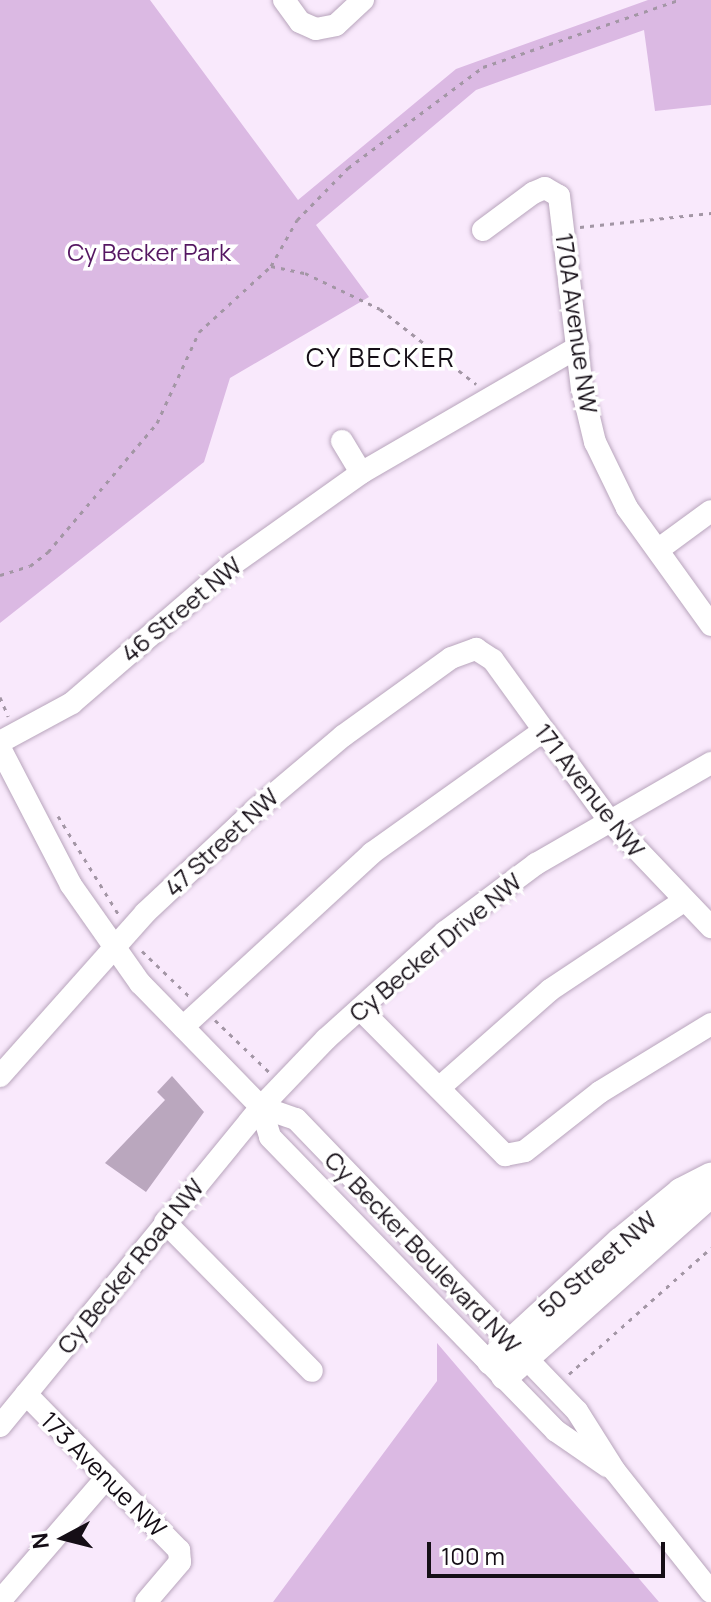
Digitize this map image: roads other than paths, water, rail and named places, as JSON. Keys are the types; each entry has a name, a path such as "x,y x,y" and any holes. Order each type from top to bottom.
{"main road":[{"name":"50 Street NW","path":"513,1356 632,1232 711,1177"},
{"name":"50 Street NW","path":"513,1356 711,1193"}],"street":[{"path":"284,0 300,22 316,29 336,25 363,0"},
{"name":"170A Avenue NW","path":"483,230 545,188 559,196 578,347 595,442 627,508 711,625"},
{"name":"46 Street NW","path":"6,741 72,703 222,572 361,473 578,347"},
{"path":"342,441 361,473"},
{"path":"659,549 711,511"},
{"name":"171 Avenue NW","path":"476,649 493,660 609,820 682,902 711,927"},
{"name":"47 Street NW","path":"0,1076 129,930 343,736 451,658 476,649"},
{"path":"183,1027 372,853 543,731"},
{"name":"Cy Becker Boulevard NW","path":"6,741 64,873 113,947 183,1027 261,1107 296,1119 513,1356"},
{"name":"Cy Becker Drive NW","path":"261,1107 360,1009 474,910 609,820 711,763"},
{"path":"439,1088 550,990 682,902"},
{"path":"360,1009 495,1148 515,1154 711,1024"},
{"name":"Cy Becker Boulevard NW","path":"261,1107 270,1137 577,1411 615,1471"},
{"name":"Cy Becker Road NW","path":"0,1426 261,1107"},
{"path":"165,1222 312,1371"},
{"path":"513,1356 556,1431 615,1471 707,1578"},
{"name":"173 Avenue NW","path":"26,1394 181,1555 146,1602"},
{"path":"0,1601 107,1477"}],"district":[{"name":"CY BECKER","path":"381,358"}],"park label":[{"name":"Cy Becker Park","path":"149,252"}]}
